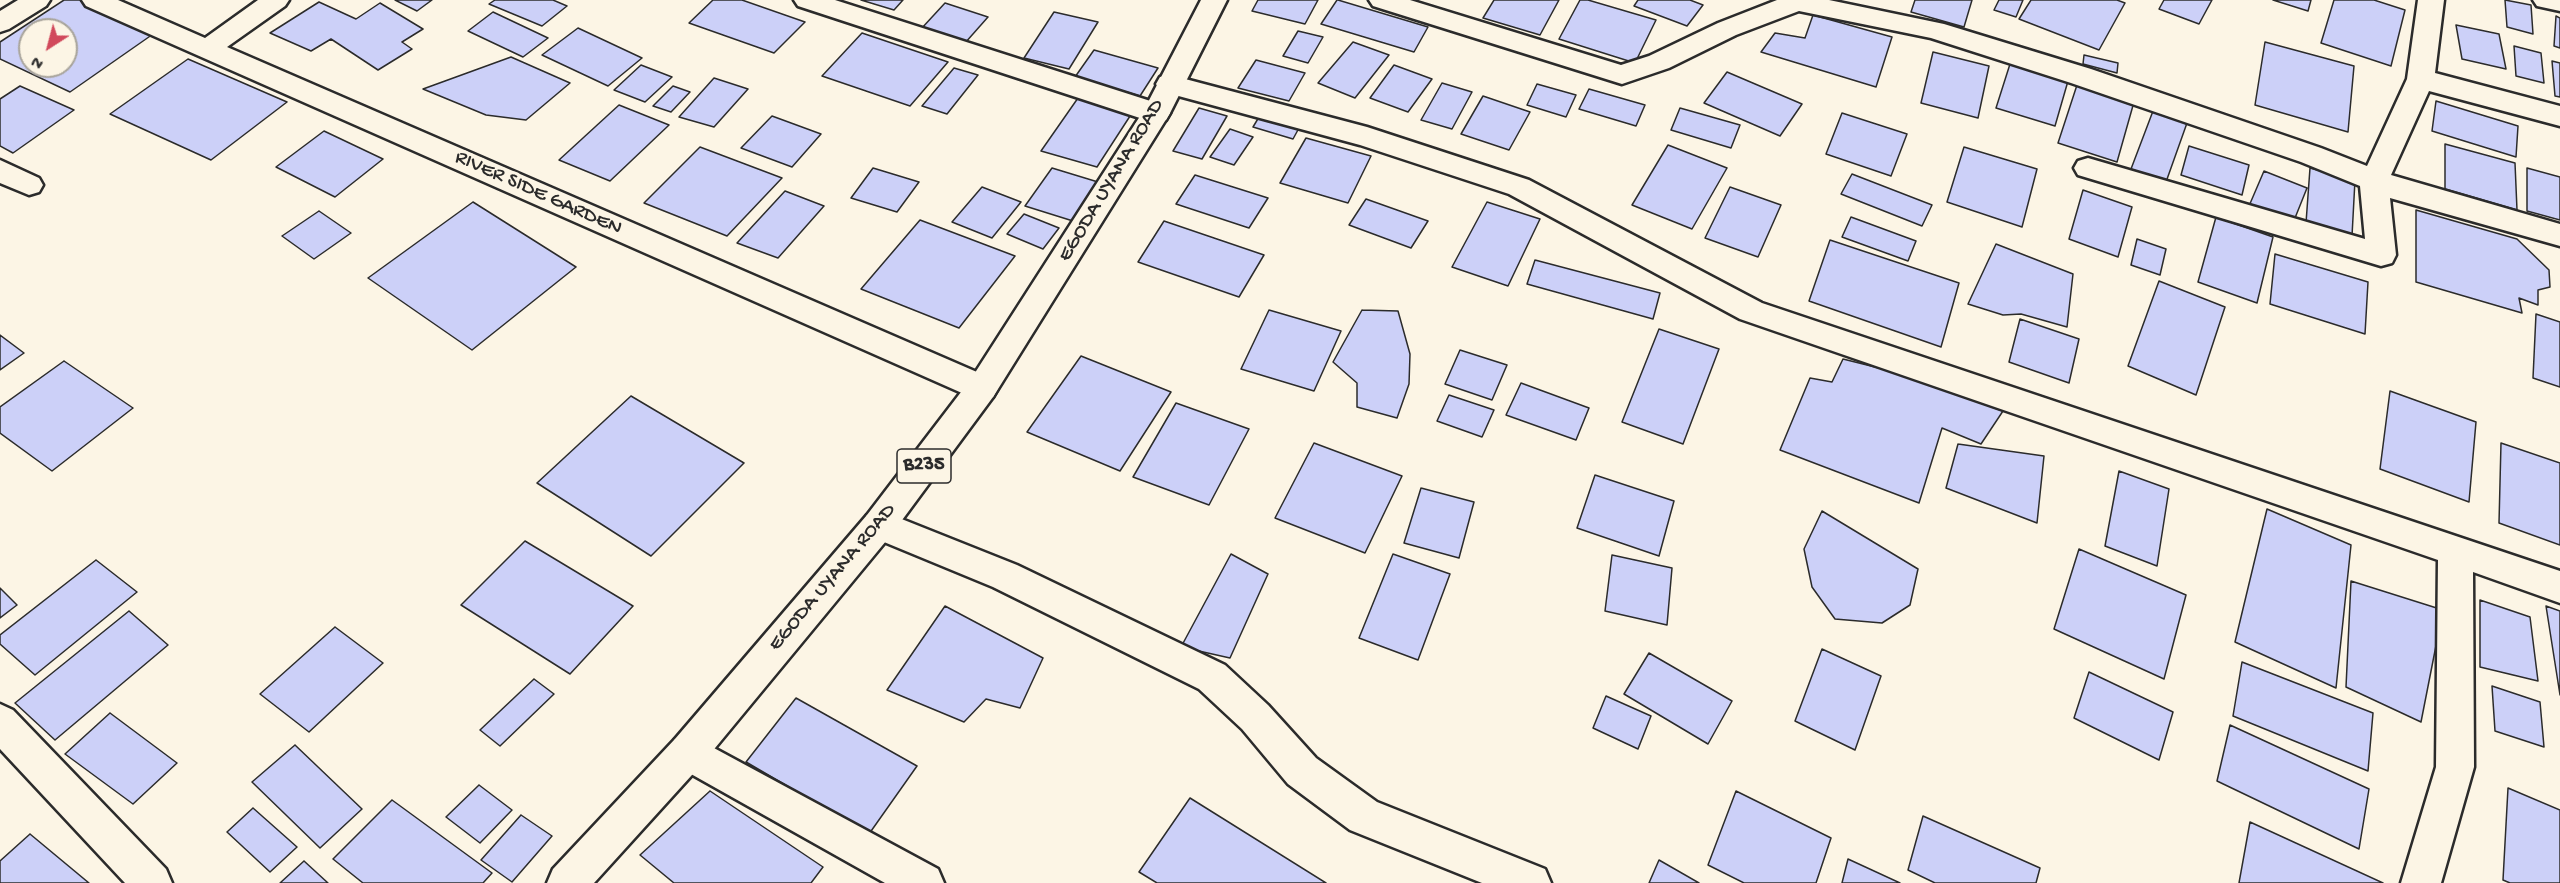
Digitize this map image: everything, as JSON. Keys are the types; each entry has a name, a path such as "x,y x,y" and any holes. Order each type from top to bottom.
{"street":[{"path":"0,23 37,0"},
{"name":"RIVER SIDE GARDEN","path":"95,0 982,388"},
{"path":"207,49 276,0"},
{"path":"807,0 1156,113"},
{"name":"EGODA UYANA ROAD","path":"567,883 688,752 879,525 982,388 1156,113 1214,0"},
{"path":"1382,0 1622,75 1659,62 1727,29 1797,2 1935,30 1958,37 2081,76 2311,155 2396,189 2560,235"},
{"path":"2088,168 2381,255 2374,181 2421,79 2430,0"},
{"path":"2546,0 2560,3"},
{"path":"2421,79 2560,116"},
{"path":"1170,84 1367,137 1519,187 1751,311 2560,587"},
{"path":"0,170 28,184"},
{"path":"879,525 1005,576 1212,677 1255,717 1302,771 1364,816 1531,883"},
{"path":"2421,883 2455,767 2455,550"},
{"path":"0,722 152,883"},
{"path":"688,752 924,883"}],"building":[{"path":"64,0 82,0 156,32 70,92 40,78 78,78 78,18 37,18"},
{"path":"395,0 432,0 417,11"},
{"path":"495,0 553,0 567,6 542,26 489,4"},
{"path":"713,0 742,0 805,22 774,53 689,23"},
{"path":"861,0 903,0 894,10"},
{"path":"1258,0 1318,0 1305,24 1252,11"},
{"path":"1337,0 1428,27 1414,52 1321,24"},
{"path":"1494,0 1559,0 1540,35 1483,18"},
{"path":"1580,0 1588,0 1656,20 1635,63 1559,39"},
{"path":"1638,0 1690,0 1703,5 1687,26 1634,6"},
{"path":"1915,0 1972,0 1964,27 1911,12"},
{"path":"1999,0 2023,0 2016,17 1994,10"},
{"path":"2031,0 2117,0 2125,3 2099,50 2019,19"},
{"path":"2164,0 2212,0 2199,24 2159,9"},
{"path":"2273,0 2311,0 2308,11"},
{"path":"2334,0 2374,0 2405,10 2391,66 2321,43"},
{"path":"2505,0 2531,5 2533,34 2507,27"},
{"path":"319,2 356,19 380,3 423,29 402,42 412,49 378,70 331,39 311,51 270,33"},
{"path":"945,3 988,17 965,43 921,29"},
{"path":"493,12 548,38 523,57 468,31"},
{"path":"1054,12 1098,22 1069,69 1024,58"},
{"path":"1813,15 1892,37 1876,87 1761,52 1775,33 1805,38"},
{"path":"2556,16 2560,18 2560,48 2554,46"},
{"path":"2456,25 2499,34 2506,69 2462,59"},
{"path":"578,28 642,58 608,86 542,55"},
{"path":"18,30 18,67 0,59 0,42"},
{"path":"1298,31 1323,37 1308,63 1283,56"},
{"path":"862,33 948,62 910,106 822,76"},
{"path":"1353,42 1389,55 1355,98 1318,83"},
{"path":"2265,42 2354,66 2348,132 2255,105"},
{"path":"2514,46 2541,53 2544,83 2516,76"},
{"path":"1094,50 1158,68 1140,96 1075,77"},
{"path":"1933,52 1989,66 1978,118 1921,103"},
{"path":"2084,55 2118,63 2117,73 2083,64"},
{"path":"511,57 570,83 526,120 486,115 423,89"},
{"path":"188,59 287,102 211,160 110,114"},
{"path":"1256,60 1305,73 1289,101 1238,88"},
{"path":"2552,61 2560,63 2560,97 2555,96"},
{"path":"2010,64 2068,81 2055,126 1996,108"},
{"path":"641,65 672,77 645,102 614,90"},
{"path":"1394,65 1432,79 1408,112 1370,98"},
{"path":"954,68 978,75 947,114 922,106"},
{"path":"1727,72 1802,104 1780,136 1704,103"},
{"path":"714,78 748,89 714,127 679,117"},
{"path":"1442,83 1472,92 1452,129 1421,120"},
{"path":"1537,84 1576,95 1566,117 1527,105"},
{"path":"2077,85 2134,102 2117,162 2058,143"},
{"path":"20,86 74,110 13,153 0,146 0,99"},
{"path":"673,86 690,92 671,112 653,106"},
{"path":"1589,89 1645,105 1636,126 1579,109"},
{"path":"1483,96 1530,112 1509,150 1461,134"},
{"path":"1078,98 1132,113 1097,167 1041,151"},
{"path":"2436,101 2518,126 2516,157 2432,131"},
{"path":"619,105 669,125 610,181 559,160"},
{"path":"1199,108 1227,116 1202,159 1173,151"},
{"path":"1680,108 1740,125 1731,148 1671,130"},
{"path":"2153,111 2187,123 2166,182 2131,169"},
{"path":"1842,113 1907,134 1891,176 1826,154"},
{"path":"772,116 821,134 792,167 741,148"},
{"path":"1259,117 1299,128 1293,139 1253,127"},
{"path":"1230,129 1253,137 1234,165 1210,157"},
{"path":"324,131 383,159 335,197 276,167"},
{"path":"1306,138 1371,156 1348,203 1280,183"},
{"path":"2445,144 2515,163 2517,210 2445,189"},
{"path":"1668,145 1727,168 1692,229 1632,205"},
{"path":"2189,146 2249,165 2242,195 2181,175"},
{"path":"700,147 782,178 727,236 644,203"},
{"path":"1964,147 2037,169 2022,227 1947,202"},
{"path":"873,168 919,182 897,212 851,198"},
{"path":"1052,168 1098,182 1073,221 1025,206"},
{"path":"2310,168 2355,180 2352,236 2306,223"},
{"path":"2527,168 2560,177 2560,220 2527,211"},
{"path":"2264,171 2307,188 2293,223 2249,206"},
{"path":"1852,174 1932,205 1922,226 1841,194"},
{"path":"1195,175 1268,198 1249,228 1176,204"},
{"path":"982,187 1021,202 992,238 952,222"},
{"path":"1730,187 1781,205 1758,257 1705,238"},
{"path":"2083,190 2132,207 2118,257 2069,239"},
{"path":"785,191 824,206 778,258 737,243"},
{"path":"1366,199 1428,221 1411,248 1349,225"},
{"path":"473,202 576,267 472,350 368,278"},
{"path":"1487,202 1540,219 1508,286 1452,267"},
{"path":"2416,210 2517,239 2549,270 2550,287 2538,290 2538,305 2519,298 2522,313 2416,282"},
{"path":"319,211 351,233 314,259 282,236"},
{"path":"1024,214 1059,228 1043,249 1007,234"},
{"path":"1851,217 1916,241 1908,261 1842,237"},
{"path":"2216,217 2273,237 2257,303 2198,282"},
{"path":"920,220 1015,256 959,328 861,289"},
{"path":"1164,221 1264,255 1239,297 1138,262"},
{"path":"2137,239 2166,249 2160,275 2131,265"},
{"path":"1830,240 1959,283 1941,347 1809,301"},
{"path":"1996,244 2073,274 2067,327 2021,314 2003,315 1968,304"},
{"path":"2275,254 2368,282 2365,334 2270,304"},
{"path":"1535,260 1660,293 1653,319 1527,284"},
{"path":"2159,281 2225,307 2196,395 2128,366"},
{"path":"1269,310 1341,331 1314,391 1241,369"},
{"path":"1362,310 1398,311 1410,354 1409,384 1397,418 1357,407 1357,383 1333,362"},
{"path":"2536,314 2560,322 2560,387 2533,378"},
{"path":"2020,319 2079,339 2069,383 2009,362"},
{"path":"1659,329 1719,349 1683,444 1622,422"},
{"path":"0,335 24,353 0,370"},
{"path":"1460,350 1507,365 1492,400 1445,384"},
{"path":"1081,356 1171,392 1120,471 1027,432"},
{"path":"1843,359 1891,371 2003,411 1981,444 1942,428 1919,503 1780,450 1810,378 1832,382"},
{"path":"64,361 133,408 52,471 0,433 0,407"},
{"path":"1521,383 1589,408 1576,440 1506,415"},
{"path":"2390,391 2476,422 2469,502 2380,469"},
{"path":"1449,395 1494,410 1482,437 1437,421"},
{"path":"631,396 744,463 651,556 537,483"},
{"path":"1176,403 1249,429 1209,505 1133,477"},
{"path":"1314,443 1402,476 1365,553 1275,518"},
{"path":"2501,443 2560,463 2560,545 2499,523"},
{"path":"1958,444 2044,456 2037,523 1946,488"},
{"path":"2119,471 2169,489 2157,566 2105,546"},
{"path":"1595,475 1674,501 1659,556 1577,528"},
{"path":"1421,488 1474,502 1459,558 1404,543"},
{"path":"2267,509 2351,545 2336,688 2235,642"},
{"path":"1822,511 1918,569 1910,605 1882,623 1835,619 1812,587 1804,549"},
{"path":"525,541 633,606 570,674 461,605"},
{"path":"2079,549 2186,595 2164,679 2054,629"},
{"path":"1231,554 1268,574 1230,658 1181,647"},
{"path":"1393,554 1450,574 1418,660 1359,638"},
{"path":"1612,555 1672,568 1667,625 1605,611"},
{"path":"96,560 137,592 35,675 0,644 0,635"},
{"path":"2351,581 2443,610 2421,722 2346,687"},
{"path":"0,588 17,605 0,618"},
{"path":"2480,600 2530,617 2538,681 2480,667"},
{"path":"945,606 1043,658 1020,708 986,699 964,722 887,690"},
{"path":"2546,606 2560,611 2560,695"},
{"path":"129,611 168,645 55,740 15,703"},
{"path":"335,627 383,663 309,732 260,694"},
{"path":"1822,649 1881,676 1855,750 1795,721"},
{"path":"1649,653 1732,701 1708,744 1624,694"},
{"path":"2242,662 2373,713 2368,771 2233,716"},
{"path":"2089,672 2173,712 2159,760 2074,718"},
{"path":"534,679 554,694 500,746 480,730"},
{"path":"2492,686 2540,702 2544,747 2495,731"},
{"path":"1606,696 1651,716 1638,749 1593,728"},
{"path":"796,698 917,766 869,834 746,762"},
{"path":"110,713 177,763 133,804 65,754"},
{"path":"2230,725 2369,789 2359,849 2217,781"},
{"path":"295,745 362,809 320,848 252,782"},
{"path":"479,785 512,810 480,843 446,817"},
{"path":"2508,788 2560,810 2560,883 2510,883 2503,880"},
{"path":"710,791 823,867 811,883 674,883 640,855"},
{"path":"1736,791 1831,838 1816,883 1744,883 1708,865"},
{"path":"1190,798 1326,883 1157,883 1139,872"},
{"path":"392,800 492,873 483,883 363,883 333,859"},
{"path":"253,808 297,847 270,872 227,832"},
{"path":"521,815 552,836 512,882 481,860"},
{"path":"1923,816 2040,868 2036,883 1935,883 1908,870"},
{"path":"2250,822 2383,883 2239,883"},
{"path":"30,834 89,883 0,883 0,861"},
{"path":"1848,859 1900,883 1842,883"},
{"path":"1659,860 1699,883 1649,883"},
{"path":"304,861 328,883 280,883"}]}
